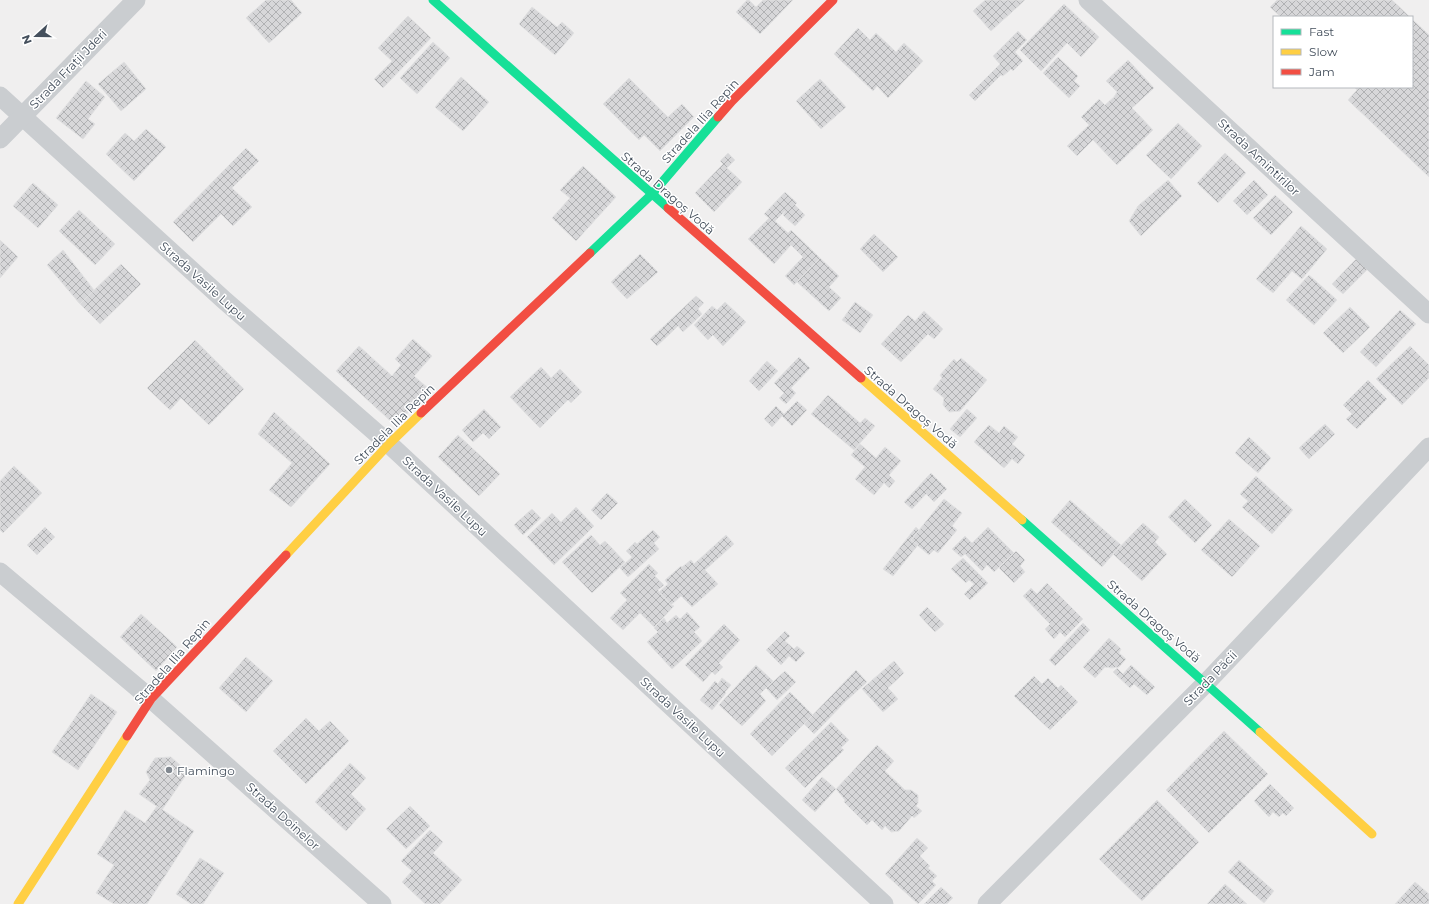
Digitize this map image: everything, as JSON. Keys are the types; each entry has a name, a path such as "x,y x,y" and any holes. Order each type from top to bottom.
{"street":[{"name":"Strada Frații Jderi","path":"0,139 136,0"},
{"name":"Strada Dragoș Vodă","path":"432,0 1206,683 1372,834"},
{"name":"Stradela Ilia Repin","path":"18,904 151,699 389,444 652,194 732,100 833,0"},
{"name":"Strada Amintirilor","path":"1088,0 1429,314"},
{"name":"Strada Vasile Lupu","path":"0,96 224,300 389,444 884,904"},
{"name":"Strada Păcii","path":"987,904 1206,683 1429,447"},
{"name":"Strada Doinelor","path":"0,572 151,699 382,904"}],"building":[{"path":"266,0 291,0 302,13 269,43 246,18"},
{"path":"747,0 749,0 756,7 763,0 793,0 760,34 736,12"},
{"path":"985,0 1025,0 991,31 973,11"},
{"path":"1277,0 1392,0 1409,16 1280,16 1270,7"},
{"path":"1064,4 1099,37 1081,57 1067,43 1041,71 1020,50"},
{"path":"532,7 557,27 562,22 574,33 555,55 519,24"},
{"path":"408,16 431,38 383,88 374,79 392,61 378,48"},
{"path":"1413,20 1429,35 1429,177 1348,100 1357,90 1355,88 1413,88"},
{"path":"858,28 870,40 876,33 896,52 904,43 923,61 888,98 877,86 873,91 834,54"},
{"path":"1018,31 1027,40 1015,52 1023,61 1013,71 1011,69 1003,76 1001,75 975,101 969,95 1000,64 993,56"},
{"path":"433,42 450,58 417,94 400,78"},
{"path":"1058,57 1078,76 1074,81 1080,86 1069,98 1043,73"},
{"path":"1128,60 1154,88 1132,108 1153,130 1117,165 1093,140 1077,156 1067,146 1089,125 1081,117 1099,99 1105,105 1114,97 1117,92 1106,81"},
{"path":"124,62 146,89 121,111 98,84"},
{"path":"461,77 489,102 463,131 435,107"},
{"path":"629,78 668,117 682,104 694,117 660,151 644,135 639,140 603,104"},
{"path":"820,79 846,107 821,129 796,101"},
{"path":"86,81 105,97 88,119 95,124 83,139 56,118"},
{"path":"1178,123 1202,146 1171,179 1146,155"},
{"path":"146,129 166,147 134,181 106,154 125,133 134,141"},
{"path":"246,148 259,161 232,188 252,207 233,226 221,214 193,242 173,222"},
{"path":"728,153 735,160 727,168 742,182 714,212 695,193 723,164 720,161"},
{"path":"1225,153 1246,173 1218,203 1197,183"},
{"path":"583,166 616,197 576,241 552,218 570,198 560,190"},
{"path":"1168,180 1182,196 1141,236 1129,221 1138,206"},
{"path":"1254,180 1268,195 1247,215 1233,201"},
{"path":"33,183 58,205 38,228 13,206"},
{"path":"785,192 797,203 795,205 805,215 795,226 783,215 785,211 775,221 788,233 791,230 820,258 794,285 785,276 803,257 791,245 774,264 748,239 769,218 764,214"},
{"path":"1275,195 1293,212 1271,235 1253,218"},
{"path":"79,210 115,244 95,265 59,231"},
{"path":"1301,226 1327,249 1302,279 1292,271 1273,293 1256,279"},
{"path":"874,234 898,257 883,272 860,249"},
{"path":"0,240 18,257 0,278"},
{"path":"63,250 94,290 80,304 47,265"},
{"path":"640,254 658,272 627,299 611,282"},
{"path":"1358,257 1369,268 1343,294 1332,284"},
{"path":"820,258 839,276 829,287 841,298 829,311 797,282"},
{"path":"121,264 141,284 100,324 80,304"},
{"path":"1309,275 1337,300 1314,325 1286,300"},
{"path":"696,296 704,303 698,309 702,314 683,332 678,326 657,346 650,339"},
{"path":"725,302 746,322 723,346 713,335 708,340 694,325 712,306 717,310"},
{"path":"855,302 873,315 860,333 842,320"},
{"path":"1350,307 1370,327 1343,353 1323,333"},
{"path":"1400,310 1416,324 1376,367 1360,352"},
{"path":"924,311 943,329 934,339 928,334 901,362 881,344 908,315 915,321"},
{"path":"413,339 432,356 414,376 429,389 396,426 336,371 359,346 392,376 401,365 395,359"},
{"path":"195,340 244,389 209,425 181,398 170,410 147,388"},
{"path":"1410,346 1429,365 1429,378 1402,405 1376,379"},
{"path":"799,357 810,368 791,388 796,393 786,404 779,398 784,393 774,383"},
{"path":"961,358 987,380 960,411 949,412 943,405 944,398 933,389 942,378 940,375 954,359 957,362"},
{"path":"767,361 778,371 759,391 749,381"},
{"path":"541,367 551,378 560,369 582,392 571,403 568,400 540,428 510,397"},
{"path":"1368,380 1387,399 1357,429 1346,419 1352,414 1343,405"},
{"path":"828,395 860,423 865,418 875,426 854,450 811,414"},
{"path":"797,401 807,410 792,426 782,416 772,427 764,419 776,406 784,414"},
{"path":"484,409 501,427 489,439 483,433 473,442 462,430"},
{"path":"967,409 977,418 960,437 950,429"},
{"path":"274,412 330,464 291,507 269,490 292,463 258,434"},
{"path":"1325,424 1335,434 1309,459 1299,448"},
{"path":"989,425 999,433 1004,426 1018,437 1012,444 1025,455 1018,464 1012,459 1004,468 974,442"},
{"path":"458,435 500,474 479,496 438,457"},
{"path":"1249,437 1271,458 1258,473 1235,453"},
{"path":"860,444 876,458 885,447 901,461 889,475 895,481 889,488 884,483 874,495 855,479 865,467 851,455"},
{"path":"14,466 42,493 3,533 0,530 0,481"},
{"path":"931,473 947,489 934,502 926,494 912,509 904,502"},
{"path":"1256,476 1293,510 1272,534 1242,507 1248,501 1240,494"},
{"path":"607,493 618,503 601,520 591,510"},
{"path":"944,499 962,513 952,526 957,530 938,553 934,550 929,555 911,540"},
{"path":"1185,499 1212,525 1195,543 1168,517"},
{"path":"1070,500 1121,545 1102,567 1051,522"},
{"path":"576,507 594,526 554,565 527,537 552,513 561,522"},
{"path":"532,509 541,518 523,535 514,525"},
{"path":"1229,519 1260,546 1232,577 1201,550"},
{"path":"1143,523 1159,537 1155,542 1167,554 1142,581 1113,554"},
{"path":"45,527 55,537 37,555 27,545"},
{"path":"916,527 919,530 911,540 918,545 893,576 883,569"},
{"path":"988,527 1014,553 994,572 987,565 982,571 965,554 961,557 952,549 965,536 972,543"},
{"path":"653,530 660,537 654,543 659,549 628,577 620,568 632,557 626,551 635,542 637,544"},
{"path":"591,535 600,545 605,541 625,562 592,593 562,562"},
{"path":"726,535 734,544 705,570 718,584 692,607 681,596 671,605 659,592 668,584 665,580 681,566 682,567 691,560 694,564"},
{"path":"1016,551 1025,560 1020,566 1025,572 1014,583 999,568"},
{"path":"963,558 988,583 970,600 964,594 974,584 969,580 966,583 951,569"},
{"path":"649,564 658,573 655,576 664,585 658,590 659,592 671,605 674,606 654,627 640,613 623,630 610,618 627,600 620,593"},
{"path":"1047,583 1083,619 1065,637 1060,632 1054,639 1045,629 1050,624 1023,596 1031,588 1037,594"},
{"path":"927,607 944,624 935,632 919,615"},
{"path":"687,612 700,627 694,632 702,641 672,669 647,642 658,632 654,628 664,618 667,623 676,615 680,619"},
{"path":"141,614 177,647 156,671 120,637"},
{"path":"1083,623 1090,630 1055,666 1049,660"},
{"path":"724,624 740,640 719,663 723,667 715,675 712,672 703,682 685,665"},
{"path":"785,631 790,636 785,641 794,649 797,646 805,653 796,662 789,656 781,665 766,650"},
{"path":"1109,638 1121,649 1119,653 1126,659 1119,667 1105,667 1095,678 1083,667"},
{"path":"246,657 273,681 246,712 219,688"},
{"path":"894,661 904,673 888,688 898,699 883,712 862,689"},
{"path":"756,665 773,681 760,694 766,701 742,726 719,705"},
{"path":"1131,665 1155,687 1147,695 1134,684 1130,688 1113,672 1117,668 1123,674"},
{"path":"856,670 867,682 814,734 804,724"},
{"path":"785,671 796,682 777,700 766,688"},
{"path":"1034,676 1042,684 1048,678 1058,688 1061,685 1078,702 1050,730 1014,696"},
{"path":"722,678 731,685 712,710 700,700 715,681 718,684"},
{"path":"790,692 813,715 772,756 750,734"},
{"path":"91,694 117,712 78,770 52,752"},
{"path":"306,718 319,731 330,721 349,741 306,784 273,751"},
{"path":"831,722 849,740 841,748 844,750 805,788 785,768"},
{"path":"1224,731 1268,774 1209,833 1166,790"},
{"path":"877,745 894,761 885,771 905,790 911,790 918,795 918,803 916,806 922,811 914,818 912,816 899,831 891,832 885,826 882,830 872,820 867,825 844,802 845,800 836,789"},
{"path":"171,757 180,765 186,775 162,810 139,794 150,780 146,772 155,758"},
{"path":"350,763 366,778 351,794 366,809 346,831 315,802"},
{"path":"822,777 836,789 815,812 802,800"},
{"path":"1270,784 1294,808 1286,816 1283,813 1279,817 1273,812 1269,817 1254,801"},
{"path":"1157,800 1199,842 1142,901 1099,859"},
{"path":"157,806 194,831 147,904 114,904 96,893 114,865 97,854 125,810 145,823"},
{"path":"410,806 430,826 406,849 386,829"},
{"path":"430,830 443,842 433,853 462,880 440,904 425,904 402,882 412,871 401,861"},
{"path":"917,838 928,848 920,856 930,866 928,868 937,876 932,881 936,885 918,904 885,874"},
{"path":"200,858 224,873 203,904 191,904 176,894"},
{"path":"1239,860 1274,891 1264,903 1228,872"},
{"path":"1415,882 1429,894 1429,904 1395,904"},
{"path":"1225,884 1247,904 1207,904"},
{"path":"941,887 953,898 947,904 924,904"}],"traffic: fast":[{"path":"433,0 668,208"},
{"path":"590,253 652,194 718,117"},
{"path":"1022,520 1260,732"}],"traffic: slow":[{"path":"861,378 1022,520"},
{"path":"286,555 389,444 421,413"},
{"path":"1260,732 1372,834"},
{"path":"18,904 127,736"}],"traffic: jam":[{"path":"718,117 732,101 833,0"},
{"path":"668,208 861,378"},
{"path":"421,413 590,253"},
{"path":"127,736 151,699 286,555"}],"place":[{"name":"Flamingo","path":"169,770"}]}
